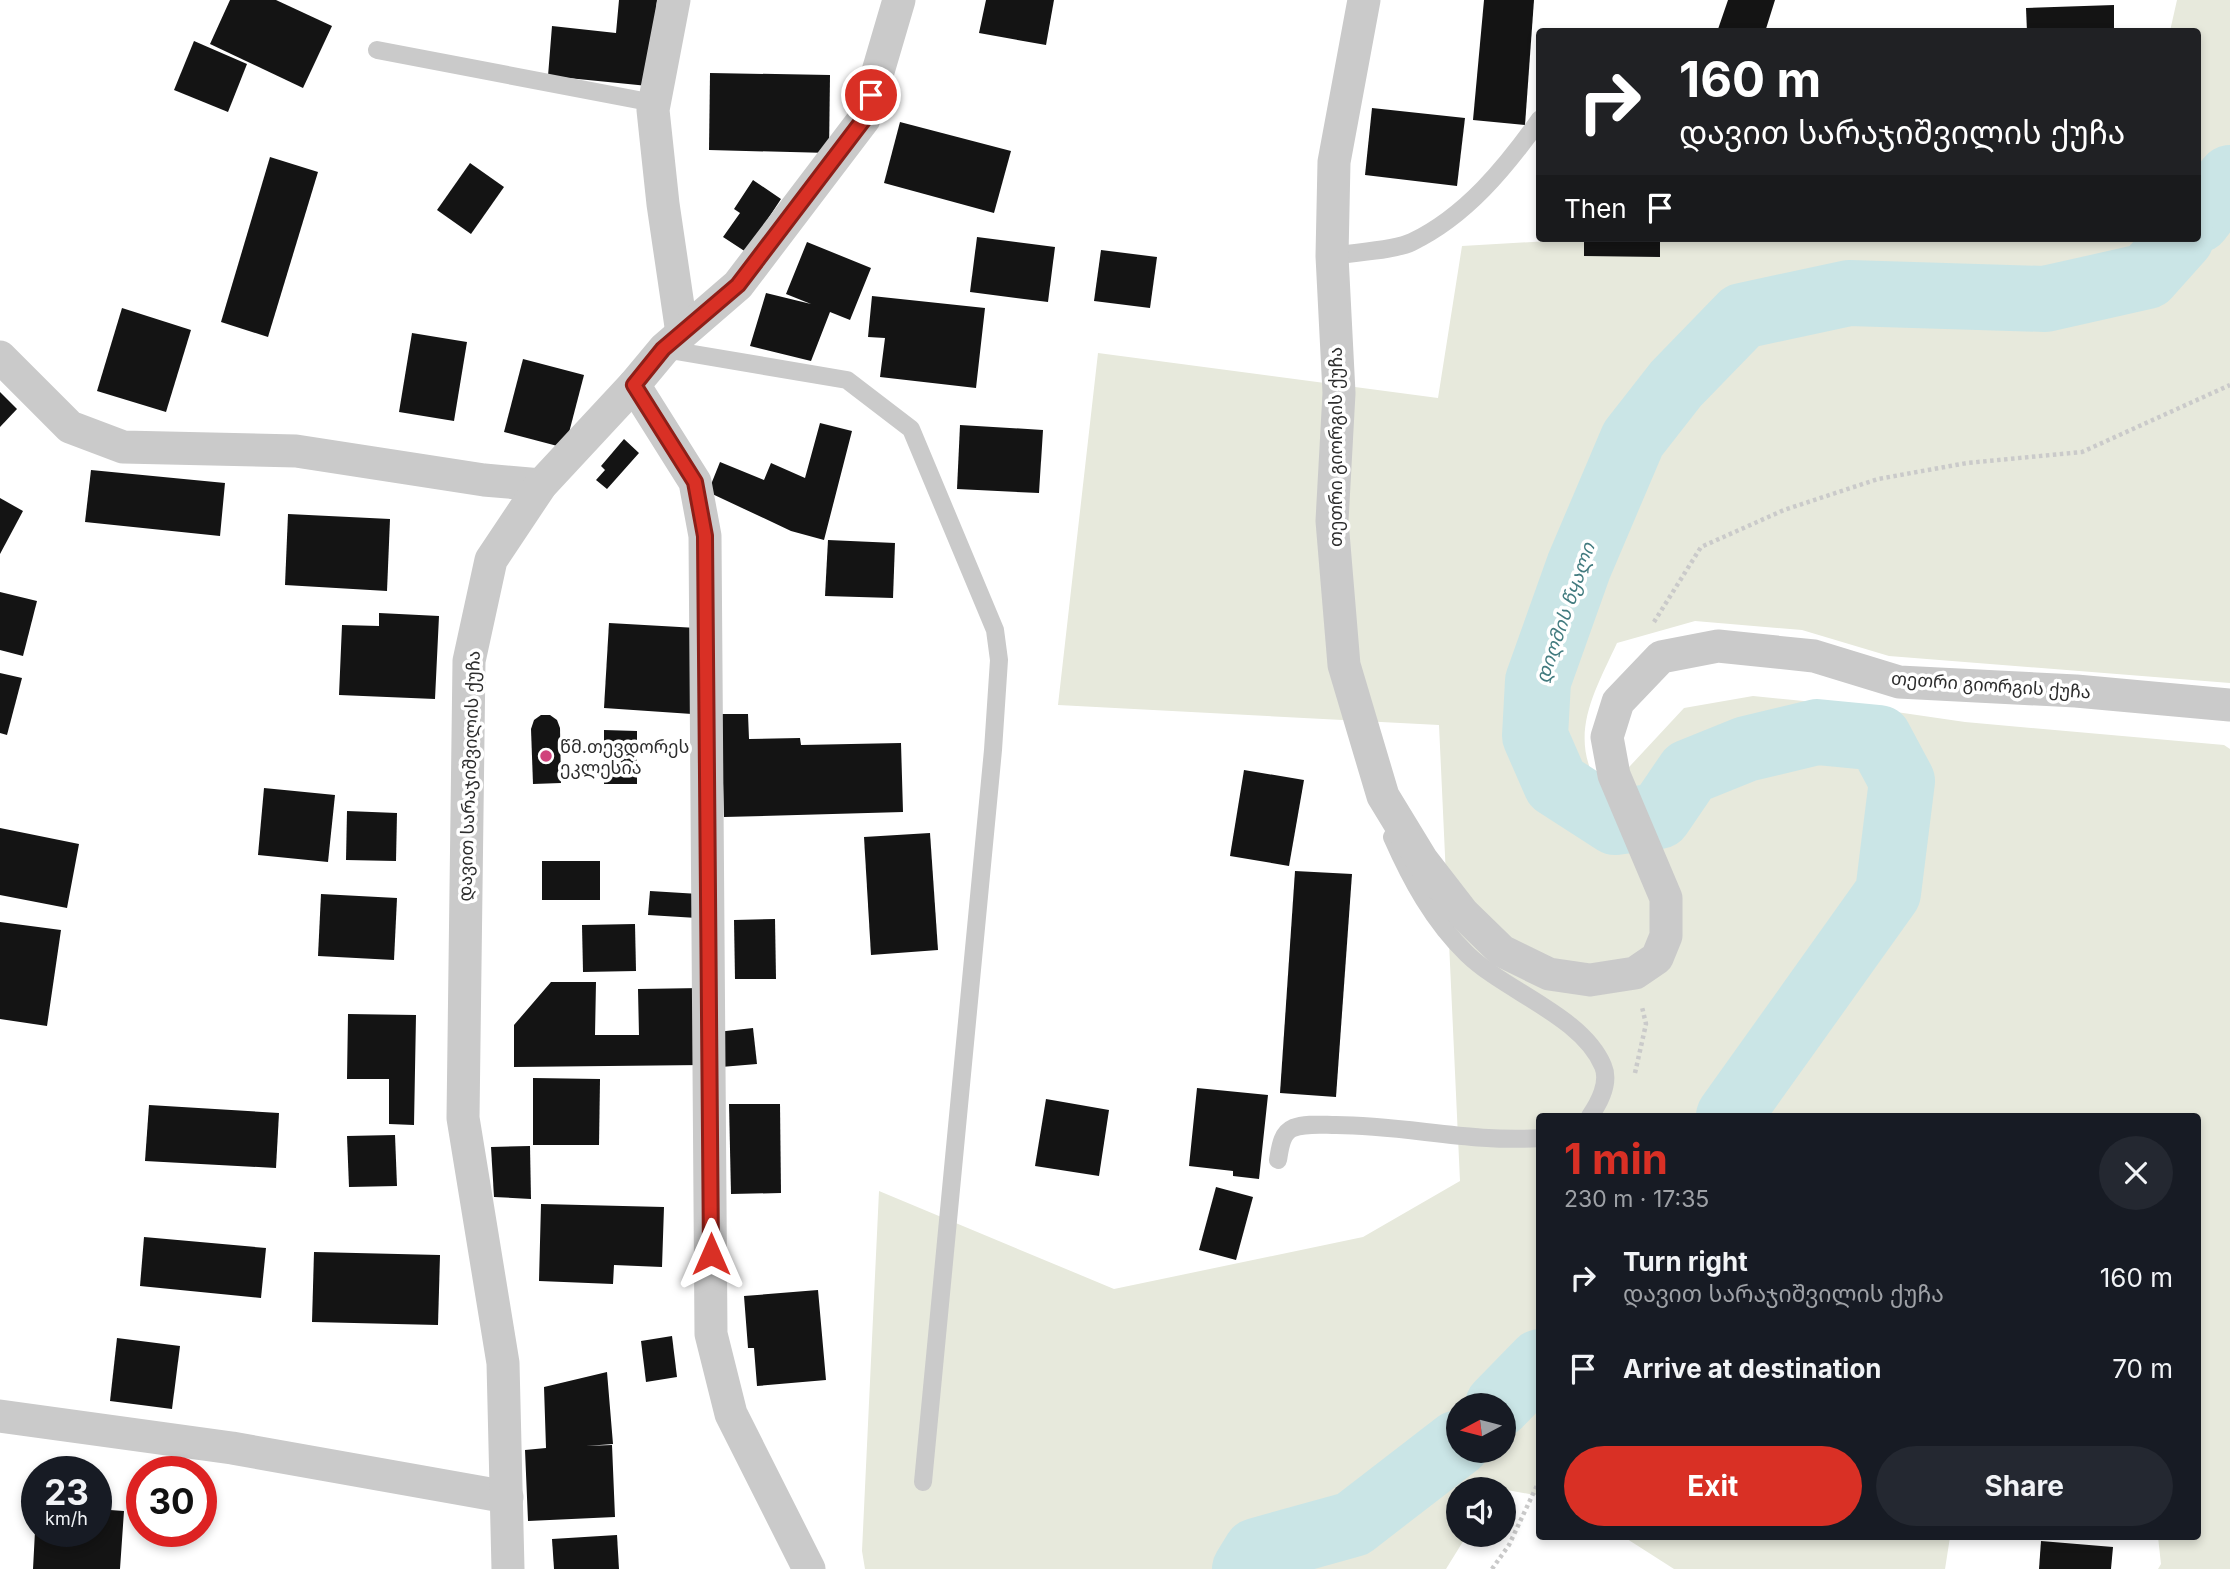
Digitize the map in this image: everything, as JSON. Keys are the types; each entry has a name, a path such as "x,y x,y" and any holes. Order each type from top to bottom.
{"street":[{"path":"673,341 654,103 674,0"},
{"name":"დავით სარაჯიშვილის ქუჩა","path":"508,1569 503,1363 463,1118 469,661 491,560 541,485 673,341 738,285 864,119 899,0"},
{"name":"თეთრი გიორგის ქუჩა","path":"1364,0 1334,162 1332,256 1339,393 1332,521 1344,665 1383,796 1422,860 1463,914 1502,951 1549,974 1590,980 1635,973 1657,958 1667,936 1666,898 1614,775 1607,737 1618,702 1661,657 1718,646 1814,656 1899,682 2076,691 2230,705"},
{"path":"0,357 70,427 123,447 296,451 484,480 541,485"},
{"path":"634,385 695,482 705,536 711,1334 731,1413 809,1569"},
{"path":"0,1416 232,1448 507,1496"}],"lane":[{"path":"377,50 654,103"},
{"path":"1332,256 1410,244 1461,212 1516,153 1536,125"},
{"path":"673,341 847,380 911,429 995,630 999,660 993,750 923,1482"},
{"path":"1383,796 1390,832 1408,873 1437,922 1468,955 1510,989 1549,1011 1586,1040 1604,1068 1602,1098 1592,1113"},
{"path":"1278,1160 1283,1138 1292,1128 1309,1125 1380,1125 1504,1141 1536,1138"}],"path":[{"path":"1651,630 1662,606 1701,547 1784,510 1878,479 1967,463 2082,452 2230,386"},
{"path":"1632,1084 1646,1024 1635,973"},
{"path":"1492,1569 1509,1545 1536,1488"}],"shaded area":[{"path":"2177,0 2230,0 2230,683 1889,656 1802,630 1695,621 1617,643 1592,699 1585,736 1586,755 1592,774 1604,794 1684,708 1753,696 1855,706 1965,722 2224,745 2230,749 2230,1569 2158,1569 2161,1564 2158,1540 2201,1540 2201,1113 1536,1113 1536,1495 1516,1492 1516,1477 1446,1477 1446,1547 1460,1547 1446,1569 865,1569 862,1551 879,1191 1114,1289 1363,1237 1460,1181 1439,725 1058,705 1098,353 1438,398 1462,246 1536,242 2201,242 2201,28 2171,28"},
{"path":"1629,1540 1950,1540 1945,1569 1674,1569"}],"building":[{"path":"230,0 276,0 332,26 303,88 210,44"},
{"path":"619,0 657,0 648,86 548,76 552,26 616,33"},
{"path":"986,0 1054,0 1046,45 979,33"},
{"path":"1484,0 1534,0 1525,125 1473,120"},
{"path":"1728,0 1775,0 1766,28 1718,28"},
{"path":"2114,5 2114,28 2027,28 2026,8"},
{"path":"194,41 247,64 228,112 174,90"},
{"path":"710,73 830,75 829,153 709,150"},
{"path":"1372,108 1465,118 1457,186 1365,175"},
{"path":"900,122 1011,151 994,213 884,183"},
{"path":"270,157 318,172 268,337 221,322"},
{"path":"470,163 504,187 471,234 437,210"},
{"path":"753,180 781,199 746,252 723,237 740,213 734,209"},
{"path":"977,237 1055,247 1048,302 970,292"},
{"path":"807,242 871,268 850,320 830,312 811,361 750,346 766,293 811,304 786,294"},
{"path":"1584,242 1660,242 1660,257 1584,256"},
{"path":"1101,250 1157,257 1150,308 1094,301"},
{"path":"872,296 985,308 976,388 880,377 885,338 868,337"},
{"path":"122,308 191,330 166,412 97,391"},
{"path":"412,333 467,342 454,421 399,412"},
{"path":"523,359 584,375 565,448 504,432"},
{"path":"0,392 17,409 0,427"},
{"path":"820,423 852,431 824,540 791,531 708,492 720,462 764,480 771,463 805,478"},
{"path":"960,425 1043,430 1039,493 957,489"},
{"path":"624,439 639,453 607,489 596,480 605,470 601,466"},
{"path":"91,470 225,483 220,536 85,522"},
{"path":"0,498 23,511 0,554"},
{"path":"288,514 390,519 387,591 285,585"},
{"path":"828,540 895,543 893,598 825,596"},
{"path":"0,592 37,601 23,656 0,650"},
{"path":"379,613 439,616 435,699 339,695 342,625 379,626"},
{"path":"609,623 697,628 692,714 604,708"},
{"path":"0,673 22,678 7,735 0,733"},
{"path":"721,714 748,714 749,739 800,738 801,745 901,743 903,812 724,817"},
{"name":"წმ.თევდორეს ეკლესია","path":"541,715 550,715 557,720 560,728 561,783 533,784 531,729 534,720"},
{"path":"604,730 637,731 637,784 604,784"},
{"path":"1244,770 1304,780 1289,866 1230,856"},
{"path":"264,788 335,795 328,862 258,855"},
{"path":"347,811 397,813 396,861 346,860"},
{"path":"0,828 79,844 67,908 0,895"},
{"path":"930,833 938,950 871,955 864,837"},
{"path":"542,861 600,861 600,900 542,900"},
{"path":"1295,871 1352,874 1336,1097 1280,1093"},
{"path":"650,891 699,894 697,918 648,915"},
{"path":"321,894 397,898 394,960 318,956"},
{"path":"775,919 776,979 735,979 734,920"},
{"path":"0,922 61,930 47,1026 0,1019"},
{"path":"635,924 636,971 583,972 582,925"},
{"path":"551,982 596,982 595,1035 639,1035 638,989 702,988 703,1065 514,1067 514,1025"},
{"path":"348,1014 416,1015 414,1125 389,1124 389,1079 347,1079"},
{"path":"753,1028 757,1064 721,1067 717,1032"},
{"path":"533,1078 600,1079 599,1145 533,1145"},
{"path":"1197,1088 1268,1095 1259,1179 1233,1176 1233,1171 1189,1166"},
{"path":"1046,1099 1109,1110 1099,1176 1035,1166"},
{"path":"729,1104 780,1104 781,1193 731,1194"},
{"path":"149,1105 279,1113 276,1168 145,1161"},
{"path":"395,1135 397,1186 349,1187 347,1136"},
{"path":"530,1146 531,1199 494,1197 491,1147"},
{"path":"1216,1187 1253,1197 1236,1260 1199,1250"},
{"path":"541,1204 664,1207 662,1267 614,1265 613,1284 539,1281"},
{"path":"144,1237 266,1248 261,1298 140,1286"},
{"path":"314,1252 440,1255 438,1325 312,1322"},
{"path":"818,1290 826,1380 757,1386 754,1348 748,1348 744,1296"},
{"path":"672,1336 677,1377 646,1382 641,1341"},
{"path":"117,1338 180,1346 172,1409 110,1401"},
{"path":"607,1372 613,1444 586,1446 612,1445 615,1517 528,1521 525,1450 546,1448 544,1387"},
{"path":"112,1510 124,1511 120,1569 33,1569 34,1547 112,1547"},
{"path":"617,1535 619,1569 554,1569 552,1539"},
{"path":"2041,1541 2113,1547 2111,1569 2039,1569"}],"waterway":[{"name":"დიღმის წყალი","path":"2201,216 2230,178"},
{"name":"დიღმის წყალი","path":"1731,1113 1888,893 1902,781 1879,738 1817,732 1746,749 1689,772 1659,816 1615,822 1556,784 1535,736 1538,681 1579,566 1633,439 1676,384 1742,316 1849,293 2045,299 2147,276 2177,242"},
{"name":"დიღმის წყალი","path":"1510,1393 1536,1366"},
{"name":"დიღმის წყალი","path":"1245,1569 1256,1551 1353,1524 1446,1452"}],"place":[{"name":"წმ.თევდორეს ეკლესია","path":"546,756"}],"route":[{"path":"711,1254 705,536 695,482 634,385 663,349 738,285 864,119 871,95"}]}
